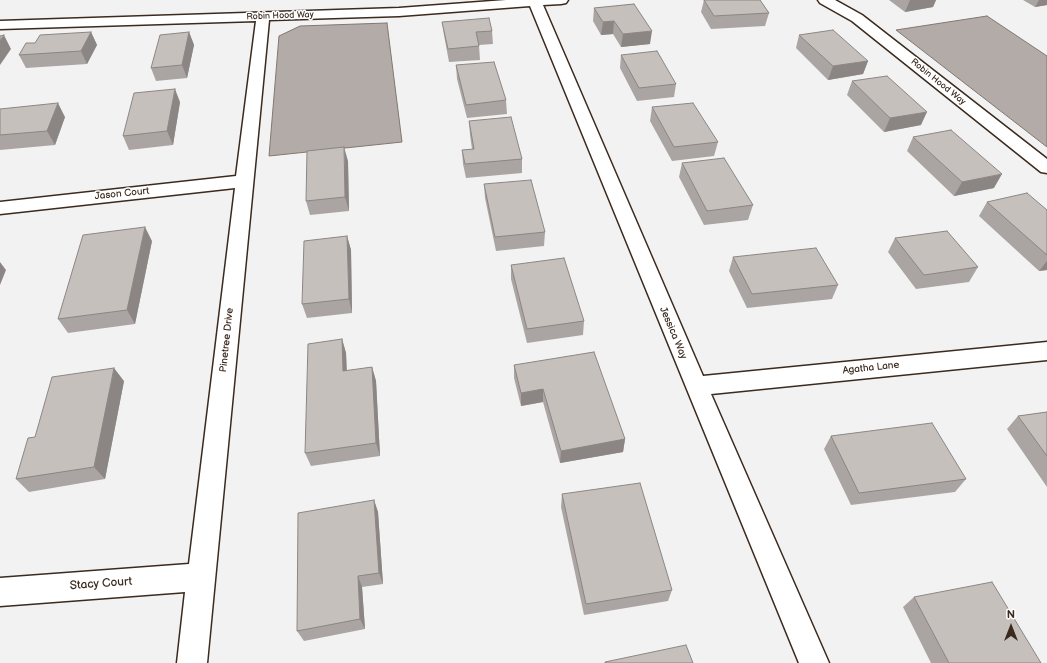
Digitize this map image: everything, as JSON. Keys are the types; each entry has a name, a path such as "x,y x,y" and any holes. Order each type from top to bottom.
{"street":[{"name":"Robin Hood Way","path":"0,25 400,12 561,0"},
{"name":"Robin Hood Way","path":"825,0 858,18 1047,168"},
{"name":"Jessica Way","path":"535,2 814,663"},
{"name":"Pinetree Drive","path":"192,663 263,16"},
{"name":"Jason Court","path":"0,208 244,181"},
{"name":"Agatha Lane","path":"696,386 1047,351"},
{"name":"Stacy Court","path":"0,592 201,577"}],"shaded area":[{"path":"987,16 1047,56 1047,147 896,30"},
{"path":"387,23 402,142 269,156 279,36 300,26"}],"building":[{"path":"704,0 760,0 769,13 714,16"},
{"path":"634,4 652,31 623,34 614,21 603,22 594,8"},
{"path":"489,18 492,31 476,32 479,46 448,49 442,22"},
{"path":"833,30 868,61 833,66 799,35"},
{"path":"91,32 81,51 19,55 26,43 35,43 40,35"},
{"path":"189,32 182,65 151,68 160,35"},
{"path":"657,51 676,84 639,88 621,55"},
{"path":"494,62 506,100 466,105 456,65"},
{"path":"887,76 927,112 890,118 852,81"},
{"path":"175,89 167,131 123,136 134,93"},
{"path":"58,103 47,131 0,135 0,109"},
{"path":"693,103 718,142 674,147 652,107"},
{"path":"511,117 522,159 465,164 462,150 474,149 469,121"},
{"path":"951,130 1002,174 962,182 913,137"},
{"path":"344,147 345,197 306,201 307,151"},
{"path":"724,158 753,205 707,211 682,163"},
{"path":"531,180 545,232 495,237 484,184"},
{"path":"1027,193 1047,210 1047,255 987,202"},
{"path":"145,227 127,310 58,319 83,235"},
{"path":"947,231 978,267 924,275 895,238"},
{"path":"347,236 349,299 302,304 304,241"},
{"path":"816,248 838,285 752,294 733,257"},
{"path":"564,258 584,321 527,329 511,265"},
{"path":"342,339 343,371 372,367 376,443 305,453 308,344"},
{"path":"594,352 625,439 561,451 543,389 521,393 514,365"},
{"path":"114,368 94,467 16,479 28,438 35,437 52,377"},
{"path":"1047,412 1047,456 1018,416"},
{"path":"932,423 966,479 859,493 831,436"},
{"path":"640,483 672,590 586,604 562,494"},
{"path":"374,500 379,573 358,576 360,619 297,631 298,513"},
{"path":"992,582 1041,663 949,663 914,597"},
{"path":"686,645 693,663 605,663 605,662"}]}
